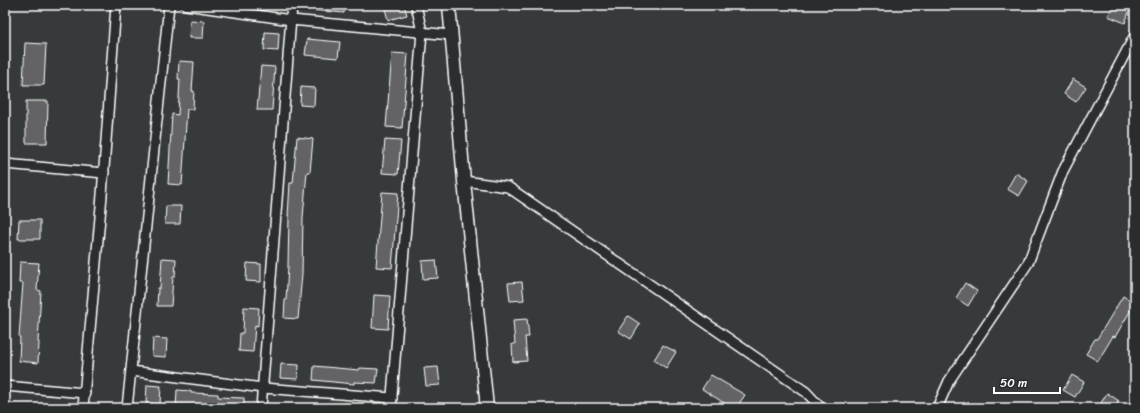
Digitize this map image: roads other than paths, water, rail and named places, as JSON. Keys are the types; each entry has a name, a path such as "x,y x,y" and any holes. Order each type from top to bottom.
{"main road":[{"path":"449,5 464,181 487,408"}],"street":[{"path":"84,408 104,173 116,5"},
{"path":"127,408 169,5"},
{"path":"186,5 291,20 451,35"},
{"path":"261,408 292,5"},
{"path":"391,408 422,32 416,5"},
{"path":"937,408 950,382 1028,263 1063,171 1135,34"},
{"path":"5,164 104,173"},
{"path":"464,181 508,187 806,392 821,408"},
{"path":"131,372 263,388 392,398"},
{"path":"5,386 85,393"}]}
